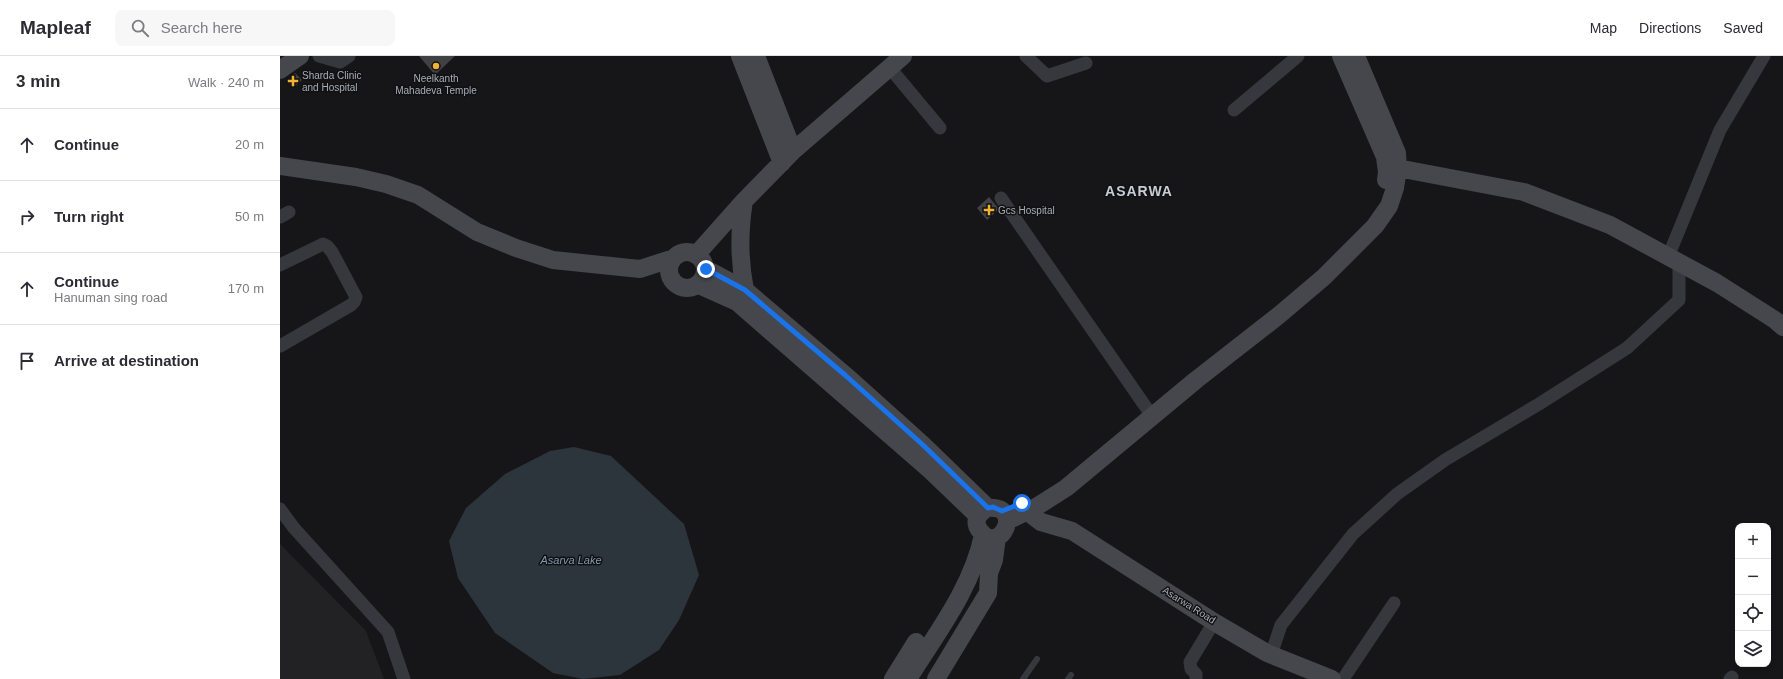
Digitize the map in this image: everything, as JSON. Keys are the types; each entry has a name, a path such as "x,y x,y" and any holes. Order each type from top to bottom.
{"street":[{"path":"280,70 300,56"},
{"path":"319,56 340,62 349,56"},
{"path":"740,56 788,157"},
{"path":"756,56 788,157"},
{"path":"1026,56 1047,76 1086,63"},
{"path":"1234,110 1298,56"},
{"path":"990,536 978,529 976,524 994,514 1029,505 1066,488 1149,411 1309,283 1375,226 1389,206 1395,188 1392,167 1385,157 1341,56"},
{"path":"1356,56 1397,153 1392,167"},
{"path":"1271,655 1281,625 1354,534 1397,494 1445,460 1539,404 1627,348 1678,300 1673,260 1720,130 1764,56"},
{"path":"280,166 356,177 386,184 418,195 477,232 516,248 553,260 640,269 672,281 682,288 688,289 744,201 788,157 897,62 940,128"},
{"path":"1392,167 1524,192 1610,225 1717,283 1780,321"},
{"path":"1001,198 1149,411"},
{"path":"744,201 740,246 741,268 745,290"},
{"path":"280,265 323,244 332,252 356,297 351,305 280,346"},
{"path":"640,269 674,258 685,252 700,269 737,302 865,403 923,445 994,514 1005,530 990,536"},
{"path":"672,281 669,269 674,258"},
{"path":"700,269 745,290 865,403 930,470 994,514"},
{"name":"Asarwa Road","path":"1029,505 1046,516 1049,524 1072,531 1214,622 1271,655 1334,679"},
{"path":"280,509 294,528 388,632 404,679"},
{"path":"908,679 978,577 994,560 990,536"},
{"path":"893,679 955,582 978,577"},
{"path":"922,679 978,577"},
{"path":"936,679 988,593 978,577"},
{"path":"1334,679 1394,603"},
{"path":"1196,679 1196,674 1191,669 1190,662 1214,622"}],"lane":[{"path":"1023,679 1037,659"}],"shaded area":[{"path":"280,544 366,631 384,679 280,679"}],"water":[{"name":"Asarva Lake","path":"574,447 611,456 684,524 699,575 679,620 659,650 620,675 583,679 553,673 495,633 458,578 449,541 466,508 505,474 550,451"}],"building":[{"name":"Neelkanth Mahadeva Temple","path":"419,56 455,56 435,75"},
{"path":"295,73 302,80 293,88 287,81"},
{"path":"989,197 999,209 987,220 977,208"}],"place":[{"name":"Neelkanth Mahadeva Temple","path":"436,66"},
{"name":"Sharda Clinic and Hospital","path":"293,81"},
{"name":"Gcs Hospital","path":"989,210"}],"district":[{"name":"ASARWA","path":"1139,191"}],"route":[{"path":"706,269 745,290 845,375 923,445 988,508 993,507 1002,511 1022,503"}]}
